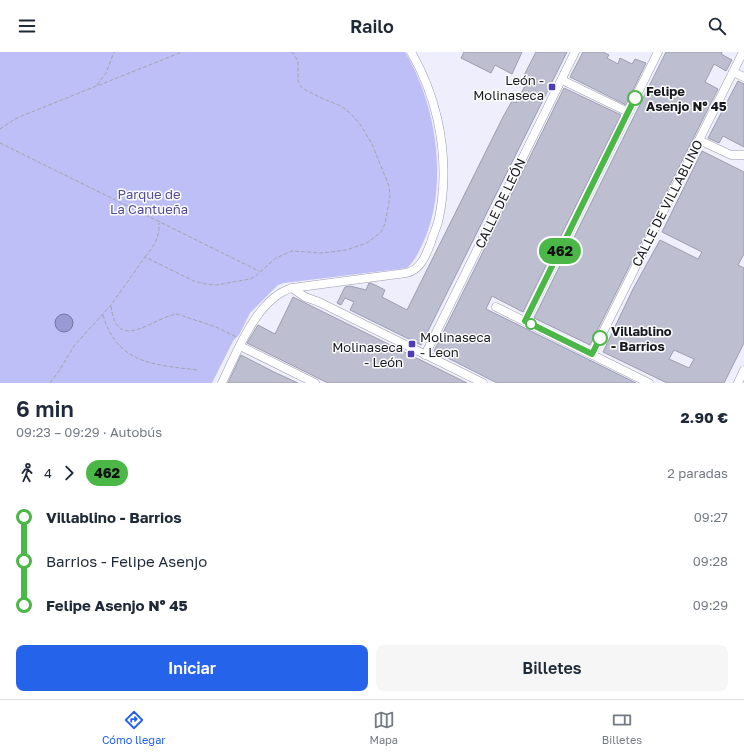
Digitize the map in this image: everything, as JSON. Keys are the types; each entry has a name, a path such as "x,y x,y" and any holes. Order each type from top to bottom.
{"street":[{"path":"222,383 241,343 261,309 284,290 317,284 410,272 419,266 425,256 438,222 440,212 444,180 443,154 437,114 433,100 418,64 411,52"},
{"name":"CALLE DE LEÓN","path":"425,355 575,52"},
{"path":"525,321 658,52"},
{"name":"CALLE DE VILLABLINO","path":"592,354 743,52"},
{"path":"733,72 744,77"},
{"path":"562,80 628,112"},
{"path":"699,140 731,155 744,155"},
{"path":"317,284 315,293 319,302"},
{"path":"292,288 305,297 319,302 483,383"},
{"path":"496,307 649,383"},
{"path":"241,343 315,383"},
{"path":"738,383 744,370"}],"path":[{"path":"96,86 106,73 114,52"},
{"path":"0,129 15,119 182,52"},
{"path":"145,257 186,278 205,284 216,285 240,282 256,276 276,258 292,251 323,253 346,250 367,243 381,232 385,224 390,196 389,186 372,144 360,124 350,113 341,106 302,88 298,81 298,61 292,52"},
{"path":"0,143 260,272"},
{"path":"50,383 74,346 111,305 145,257 154,247 158,236 159,222"},
{"path":"111,305 114,321 124,330 130,331 142,329 152,323 177,314 216,327 241,343"},
{"path":"103,314 106,326 115,342 129,354 149,363 198,370"}],"green space":[{"name":"Parque de La Cantueña","path":"0,52 405,52 416,73 425,96 432,121 436,146 436,197 431,221 423,243 414,260 407,268 278,285 250,313 239,335 233,341 212,383 0,383"}],"shaded area":[{"path":"64,314 70,317 73,323 70,329 64,332 58,329 55,323 58,317"}],"building":[{"path":"464,52 522,52 512,74 495,65 491,73 461,58"},
{"path":"536,52 567,52 421,345 350,310 354,302 345,298 341,305 337,303 345,287 350,286 366,290 369,283 371,283 385,290 382,297 407,310 503,117 512,101 516,103 526,84 521,81"},
{"path":"583,52 603,52 609,55 607,58 618,64 620,58 632,64 635,59 646,63 626,105 570,77"},
{"path":"666,52 722,52 721,54 732,60 726,71 714,64 705,82 718,89 590,345 534,318"},
{"path":"738,81 744,84 744,147 723,136 719,143 708,138"},
{"path":"564,88 621,115 523,312 492,296 486,309 636,383 497,383 434,351"},
{"path":"702,151 744,172 744,254 738,265 744,268 744,343 724,383 667,383 603,352 633,289 660,240 698,259 702,252 662,232","holes":["674,350 694,359 689,368 669,359"]},
{"path":"293,297 467,383 328,383 247,343 258,325 275,334"},
{"path":"241,355 274,372 298,383 228,383"}],"bus line":[{"name":"462","path":"600,338 592,354 525,321 635,98"}],"place":[{"name":"León - Molinaseca","path":"552,87"},
{"name":"Felipe Asenjo Nº 45","path":"635,98"},
{"name":"Villablino - Barrios","path":"600,338"},
{"name":"Molinaseca - Leon","path":"412,344"},
{"name":"Molinaseca - León","path":"411,354"}]}
